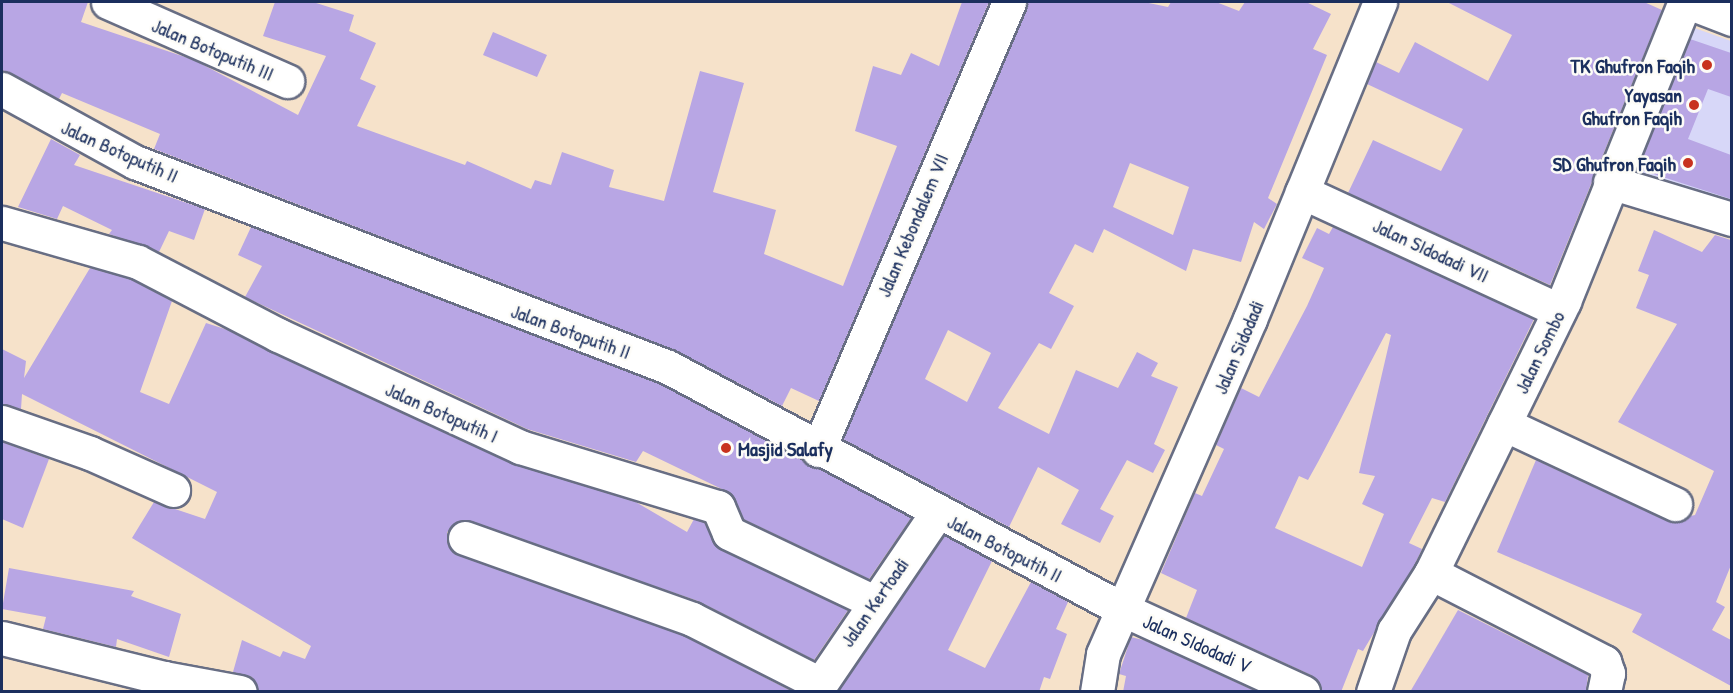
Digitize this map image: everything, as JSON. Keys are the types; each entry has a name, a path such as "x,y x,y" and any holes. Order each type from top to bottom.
{"street":[{"name":"Jalan Botoputih III","path":"108,2 287,81"},
{"name":"Jalan Kebondalem VII","path":"818,450 1009,2"},
{"name":"Jalan Sidodadi","path":"1097,692 1103,654 1124,610 1302,192 1380,2"},
{"path":"1687,2 1731,19"},
{"name":"Jalan Sombo","path":"1373,692 1394,631 1431,573 1559,310 1610,182 1687,2"},
{"name":"Jalan Botoputih II","path":"2,89 135,162 668,367 936,514 1124,610"},
{"path":"1610,182 1731,219"},
{"name":"Jalan SIdodadi VII","path":"1302,192 1559,310"},
{"name":"Jalan Botoputih I","path":"2,223 138,262 278,335 520,447 718,507 729,533 874,602"},
{"path":"2,422 90,453 173,490"},
{"path":"1504,424 1675,504"},
{"name":"Jalan Kertoadi","path":"816,688 936,514"},
{"path":"465,538 692,619 816,688"},
{"path":"1431,573 1604,662 1608,674 1604,692"},
{"name":"Jalan SIdodadi V","path":"1124,610 1303,692"},
{"path":"2,638 161,685 240,692"}],"shaded area":[{"name":"Yayasan Ghufron Faqih","path":"1689,26 1731,41 1731,207 1629,170"}],"building":[{"path":"2,2 88,2 81,22 194,60 298,115 326,56 263,36 275,2 313,2 354,15 349,31 376,43 360,79 376,86 357,126 465,165 467,161 531,189 535,180 551,185 562,152 614,170 609,187 664,201 700,71 744,83 713,192 776,210 764,254 843,286 897,146 855,131 873,66 901,75 911,53 939,66 962,2 989,2 819,401 791,388 782,406 675,350 154,149 160,134 62,93 59,99 2,70"},
{"path":"1027,2 1144,2 1168,7 1171,2 1216,2 1239,11 1245,2 1306,2 1331,14 1313,49 1327,55 1268,198 1277,204 1264,229 1254,222 1241,262 1193,249 1186,271 1104,229 1093,253 1075,244 1049,293 1074,306 1051,349 1039,343 998,408 1049,434 1076,370 1118,388 1137,352 1158,363 1151,376 1178,387 1154,444 1165,450 1153,473 1127,460 1100,509 1114,516 1100,543 1061,524 1079,490 1038,467 1009,527 843,439","holes":["1130,163 1189,187 1173,235 1113,207","948,330 991,353 967,402 925,379"]},
{"path":"1447,2 1644,2 1662,10 1550,285 1348,193 1373,140 1441,171 1463,129 1367,84 1376,62 1399,73 1415,42 1488,81 1512,35"},
{"path":"493,32 547,55 537,77 483,55"},
{"name":"Yayasan Ghufron Faqih","path":"1690,39 1731,53 1731,97 1708,89 1688,139 1731,155 1731,199 1638,169"},
{"path":"51,139 80,155 74,165 205,209 194,240 169,231 159,252 109,234 112,230 63,206 57,219 18,207"},
{"path":"251,227 660,384 911,518 869,579 743,519 730,493 643,451 636,462 527,429 245,297 262,266 238,255"},
{"path":"1333,227 1534,319 1445,502 1432,498 1409,543 1422,549 1415,564 1363,651 1358,649 1341,692 1323,692 1311,675 1186,618 1197,590 1161,573 1195,493 1202,496 1224,449 1216,445 1241,388 1259,397 1307,306 1324,268 1302,258 1317,228 1329,234","holes":["1386,333 1391,335 1359,473 1375,476 1362,504 1384,514 1362,567 1275,528 1299,476 1308,480"]},
{"path":"1654,230 1702,252 1715,235 1731,240 1731,565 1716,602 1725,607 1712,630 1731,640 1731,686 1632,632 1642,614 1497,552 1536,460 1667,521 1695,515 1714,471 1618,422 1677,324 1636,308 1649,275 1638,271"},
{"path":"90,268 131,279 172,301 140,392 169,404 206,323 228,330 512,464 634,501 687,532 694,519 704,522 721,550 848,610 814,660 698,601 462,520 447,532 447,542 458,555 685,636 793,692 258,692 252,677 233,672 242,640 280,657 283,651 305,659 311,646 132,538 154,502 205,519 217,492 22,394 21,409 2,404 2,349 26,361 24,378"},
{"path":"2,442 49,459 23,528 2,519"},
{"path":"944,535 992,561 948,650 985,668 1031,582 1068,602 1056,629 1067,634 1050,679 1044,677 1039,692 838,692"},
{"path":"9,568 134,591 131,596 181,614 169,657 117,639 116,647 43,629 46,617 2,609"},
{"path":"1458,610 1588,675 1586,692 1410,692"},
{"path":"1131,637 1147,641 1257,692 1123,692 1126,676 1119,674"}],"place":[{"name":"TK Ghufron Faqih","path":"1707,65"},
{"name":"Yayasan Ghufron Faqih","path":"1694,105"},
{"name":"SD Ghufron Faqih","path":"1688,163"},
{"name":"Masjid Salafy","path":"726,448"}]}
